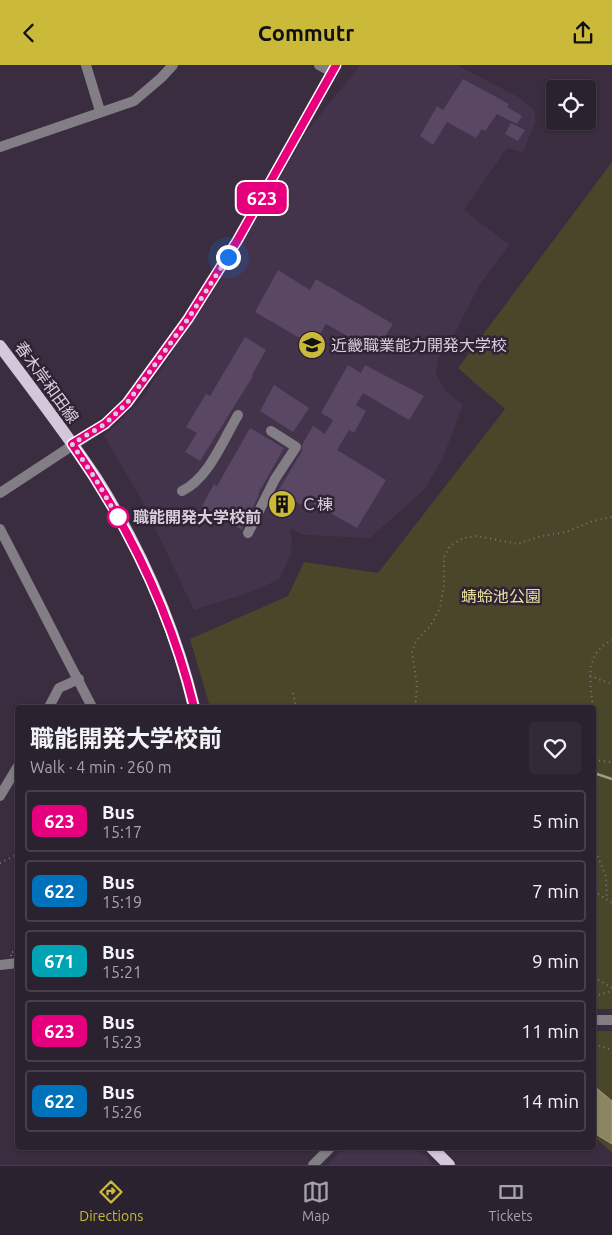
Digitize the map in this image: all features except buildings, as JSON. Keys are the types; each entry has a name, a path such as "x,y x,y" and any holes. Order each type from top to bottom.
{"main road":[{"name":"春木岸和田線","path":"0,346 72,444 107,496 151,582 168,624 193,705"},
{"path":"434,1150 449,1165"}],"street":[{"path":"86,65 100,111"},
{"path":"0,147 100,111 134,101 162,79 173,65"},
{"path":"0,493 105,424 127,403 183,325 228,257 334,68 319,65"},
{"path":"182,491 190,487 209,465 238,415"},
{"path":"248,533 275,479 296,447 271,431"},
{"path":"0,529 91,705"},
{"path":"50,705 59,688 78,679"},
{"path":"0,796 15,771"},
{"path":"0,965 15,963"},
{"path":"596,1020 612,1019"},
{"path":"313,1165 328,1150"}],"path":[{"path":"415,705 417,685 412,652 416,641 431,625 440,608 444,585 444,557 450,546 463,538 477,536 518,544 538,537 566,532 593,521 612,517"},
{"path":"593,705 590,676 593,658 600,649 612,640"},
{"path":"590,676 612,684"},
{"path":"293,693 296,705"},
{"path":"596,760 612,763"},
{"path":"596,852 606,877 607,899"},
{"path":"0,863 15,855"},
{"path":"596,892 612,903"},
{"path":"596,978 612,989"},
{"path":"596,995 612,989"},
{"path":"596,1045 612,1050"}],"shaded area":[{"name":"近畿職業能力開発大学校","path":"360,65 457,65 518,97 535,111 535,122 523,152 507,148 464,210 510,245 480,284 456,331 438,359 436,374 445,390 463,405 443,458 424,490 370,538 304,535 290,529 292,539 291,552 280,579 248,593 194,610 141,499 104,436 140,401 218,284 307,131"},
{"path":"596,1088 612,1101 612,1144 596,1134"},
{"path":"342,1150 419,1150 435,1165 327,1165"}],"green space":[{"name":"蜻蛉池公園","path":"612,162 612,1009 596,1009 596,705 209,705 190,639 288,596 304,562 378,573 505,409 458,368"},
{"path":"596,1031 612,1031 612,1153 596,1138"}],"waterway":[{"path":"596,774 612,779"}],"bus line":[{"name":"623","path":"194,705 172,635 139,556 107,496 72,444 116,415 127,403 188,319 228,257 336,65"}],"place":[{"name":"近畿職業能力開発大学校","path":"312,345"},
{"name":"Ｃ棟","path":"282,504"},
{"name":"職能開発大学校前","path":"118,517"}],"route":[{"path":"118,517 121,523 107,496 72,444 105,424 127,403 188,319 228,257"}]}
